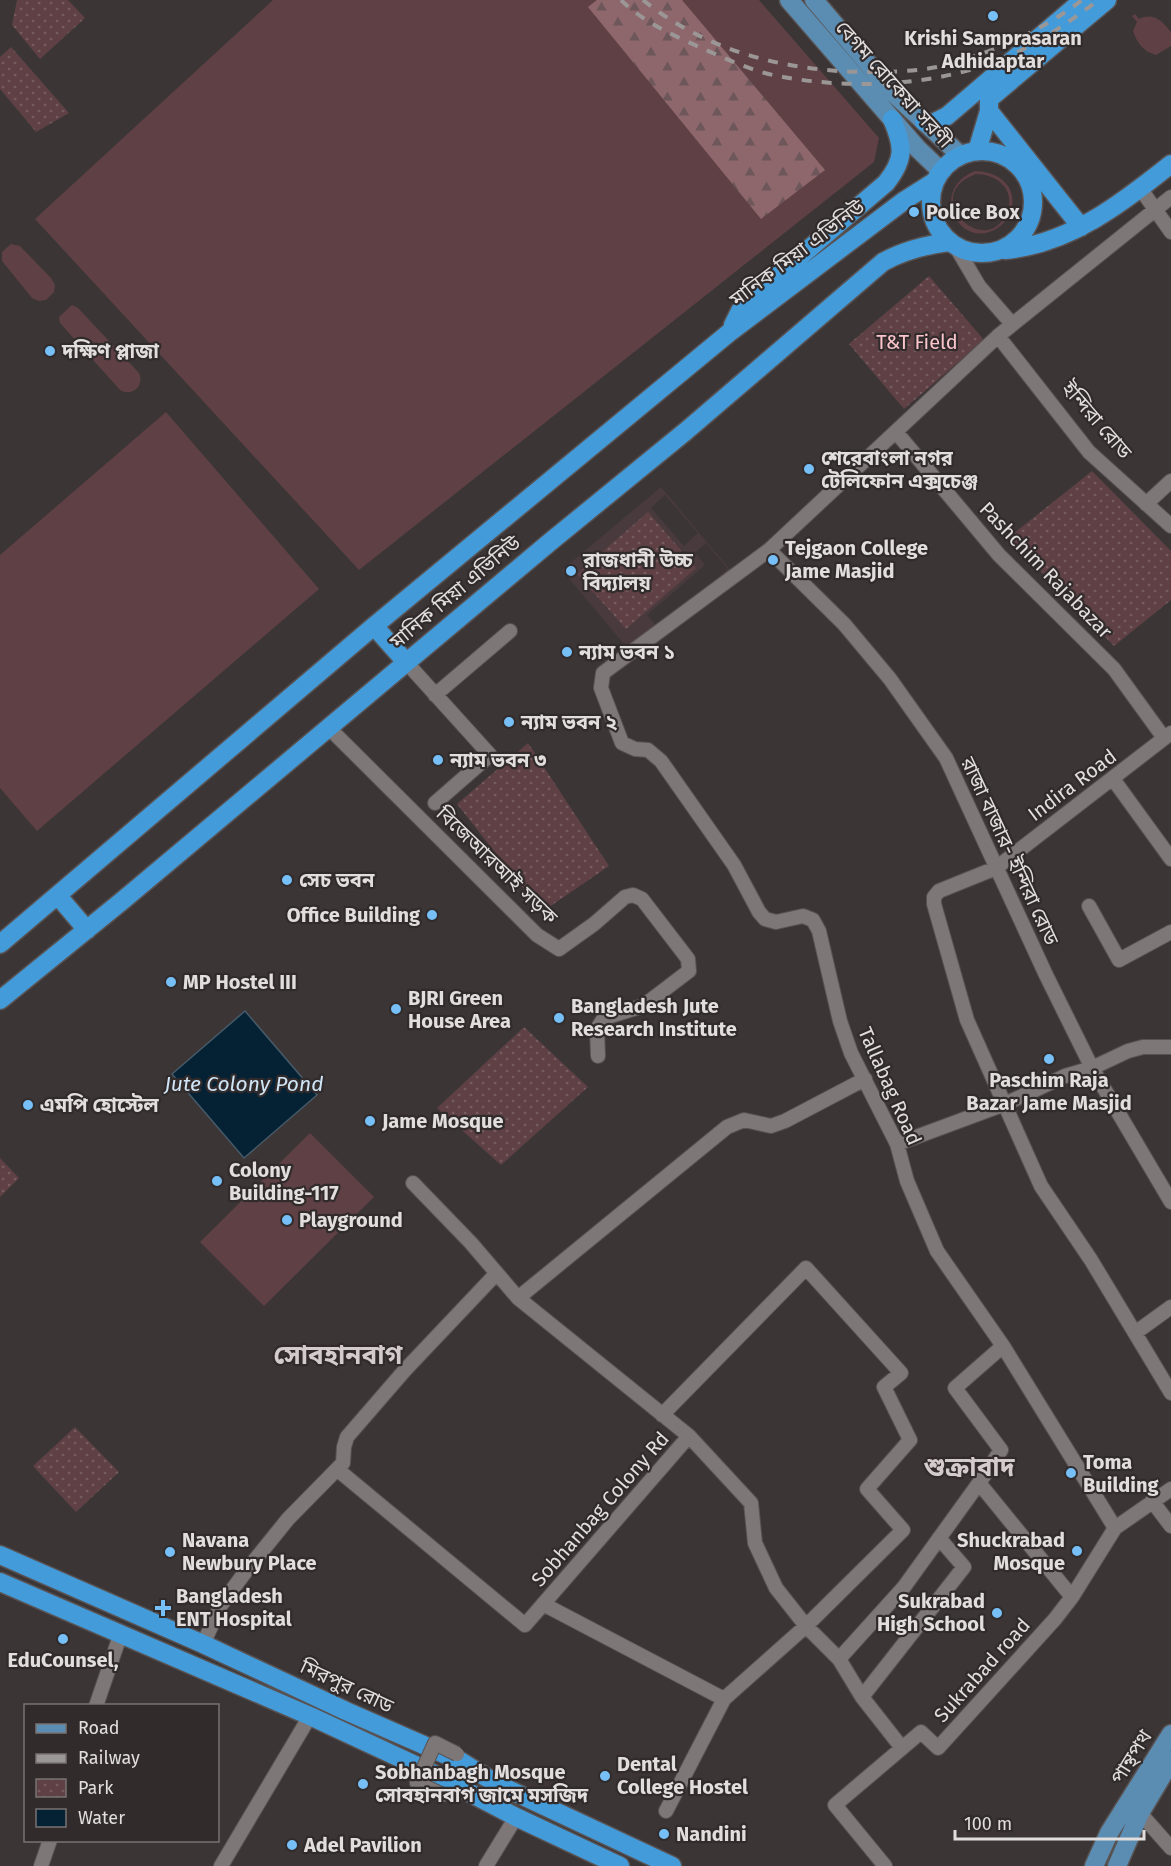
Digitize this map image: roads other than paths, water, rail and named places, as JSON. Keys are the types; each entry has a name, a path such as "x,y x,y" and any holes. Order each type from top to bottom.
{"highway":[{"path":"924,123 933,123 947,116 1083,0"},
{"path":"1107,0 989,99 989,111 968,153 938,176 931,199 931,211 941,234 953,245 979,254 1042,242 1081,227 1112,209 1171,164"},
{"path":"989,111 1081,227"},
{"path":"730,332 740,311 747,303 891,178 899,164 902,148 901,139 892,119"},
{"path":"968,153 998,153 1017,164 1024,172 1033,191 1033,213 1029,223 1017,241 1000,250"},
{"name":"মানিক মিয়া এভিনিউ","path":"0,944 374,626 730,332 938,176"},
{"name":"মানিক মিয়া এভিনিউ","path":"0,999 87,930 406,662 714,408 884,262 900,253 922,246 953,245"},
{"path":"374,626 406,662"},
{"path":"58,896 87,930"},
{"name":"মিরপুর রোড","path":"0,1555 203,1644 346,1712 460,1761 497,1784 672,1866"},
{"path":"0,1582 310,1716 430,1772 516,1817 620,1866"},
{"path":"338,1730 346,1712"}],"main road":[{"name":"বেগম রোকেয়া সরণী","path":"789,0 938,176"},
{"name":"বেগম রোকেয়া সরণী","path":"814,0 893,93 924,123 968,153"},
{"name":"পান্থপথ","path":"1094,1866 1109,1833 1171,1734"},
{"name":"পান্থপথ","path":"1117,1866 1140,1813 1169,1769"}],"street":[{"path":"1140,188 1171,232"},
{"path":"769,549 998,336 1171,197"},
{"path":"953,245 979,286 1012,324"},
{"name":"ইন্দিরা রোড","path":"998,336 1089,452 1171,526"},
{"name":"Pashchim Rajabazar","path":"896,432 999,555 1114,669 1168,736"},
{"path":"1146,504 1171,481"},
{"name":"Tallabag Road","path":"769,549 603,673 601,688 622,743 635,749 648,750 662,761 734,865 765,919 776,922 803,916 813,920 819,931 840,1021 851,1053 897,1144 907,1181 937,1251 1003,1346 1115,1528"},
{"name":"রাজা বাজার- ইন্দিরা রোড","path":"769,549 844,624 896,688 946,758 1046,975 1092,1068 1171,1202"},
{"path":"435,695 510,631"},
{"path":"406,662 490,755 435,803"},
{"name":"বিজেআরআই সড়ক","path":"329,728 537,935 559,949 594,924 625,897 633,895 642,899 688,959 688,971 643,1006 604,1018 597,1029 598,1056"},
{"name":"Indira Road","path":"1005,1104 967,1020 933,897 939,891 996,868 1168,736"},
{"path":"1113,779 1171,859"},
{"path":"1089,906 1119,960 1171,932"},
{"path":"897,1144 1005,1104 1065,1076 1092,1068 1136,1049 1171,1047"},
{"path":"518,1298 727,1127 744,1120 771,1126 865,1079"},
{"path":"1005,1104 1041,1186 1091,1260 1171,1393"},
{"name":"Sobhanbag Colony Rd","path":"338,1470 525,1625 689,1436 518,1298 413,1183"},
{"path":"662,1415 806,1268 901,1373 884,1387 910,1440 867,1489 903,1530 806,1626 724,1699 666,1811"},
{"path":"203,1644 221,1605 246,1571 288,1519 343,1463 344,1447 348,1437 405,1370 496,1274"},
{"path":"1135,1333 1171,1307"},
{"path":"839,1659 904,1587 1001,1450 955,1388 1003,1346"},
{"path":"689,1436 751,1503 755,1543 776,1588 806,1626 839,1659 862,1697 902,1748"},
{"path":"979,1483 1072,1597"},
{"name":"Sukrabad road","path":"885,1866 835,1805 921,1732 938,1748 1055,1619 1072,1597 1115,1528 1171,1489"},
{"path":"1152,1502 1171,1526"},
{"path":"862,1697 964,1567 939,1539"},
{"path":"543,1604 724,1699"},
{"path":"97,1704 121,1633"},
{"path":"221,1866 310,1716"},
{"path":"443,1795 417,1783 435,1743 457,1754"},
{"path":"1140,1813 1171,1848"},
{"path":"486,1866 516,1817"},
{"path":"41,1866 49,1842"}],"water":[{"name":"Jute Colony Pond","path":"245,1011 317,1095 244,1158 172,1074"}],"railway":[{"path":"621,0 640,16 661,29 754,70 811,81 869,84 928,79 984,65 1034,43 1099,0"},
{"path":"643,0 694,33 750,56 809,68 870,72 933,68 979,55 1016,40 1050,22 1082,0"}],"place":[{"name":"Krishi Samprasaran Adhidaptar","path":"993,16"},
{"name":"Police Box","path":"914,212"},
{"name":"দক্ষিণ প্লাজা","path":"50,351"},
{"name":"শেরেবাংলা নগর টেলিফোন এক্সচেঞ্জ","path":"809,469"},
{"name":"Tejgaon College Jame Masjid","path":"773,560"},
{"name":"রাজধানী উচ্চ বিদ্যালয়","path":"571,571"},
{"name":"ন্যাম ভবন ১","path":"567,652"},
{"name":"ন্যাম ভবন ২","path":"509,722"},
{"name":"ন্যাম ভবন ৩","path":"438,760"},
{"name":"সেচ ভবন","path":"287,880"},
{"name":"Office Building","path":"432,915"},
{"name":"MP Hostel III","path":"171,982"},
{"name":"BJRI Green House Area","path":"396,1009"},
{"name":"Bangladesh Jute Research Institute","path":"559,1018"},
{"name":"Paschim Raja Bazar Jame Masjid","path":"1049,1059"},
{"name":"এমপি হোস্টেল","path":"28,1105"},
{"name":"Jame Mosque","path":"370,1121"},
{"name":"Colony Building-117","path":"217,1181"},
{"name":"Playground","path":"287,1220"},
{"name":"Toma Building","path":"1071,1473"},
{"name":"Shuckrabad Mosque","path":"1077,1551"},
{"name":"Navana Newbury Place","path":"170,1552"},
{"name":"Bangladesh ENT Hospital","path":"163,1608"},
{"name":"Sukrabad High School","path":"997,1613"},
{"name":"EduCounsel,","path":"63,1639"},
{"name":"Dental College Hostel","path":"605,1776"},
{"name":"Sobhanbagh Mosque সোবহানবাগ জামে মসজিদ","path":"363,1784"},
{"name":"Nandini","path":"664,1834"},
{"name":"Adel Pavilion","path":"292,1845"}],"district":[{"name":"সোবহানবাগ","path":"338,1355"},
{"name":"শুক্রাবাদ","path":"969,1467"}],"park label":[{"name":"T&T Field","path":"917,342"}]}
